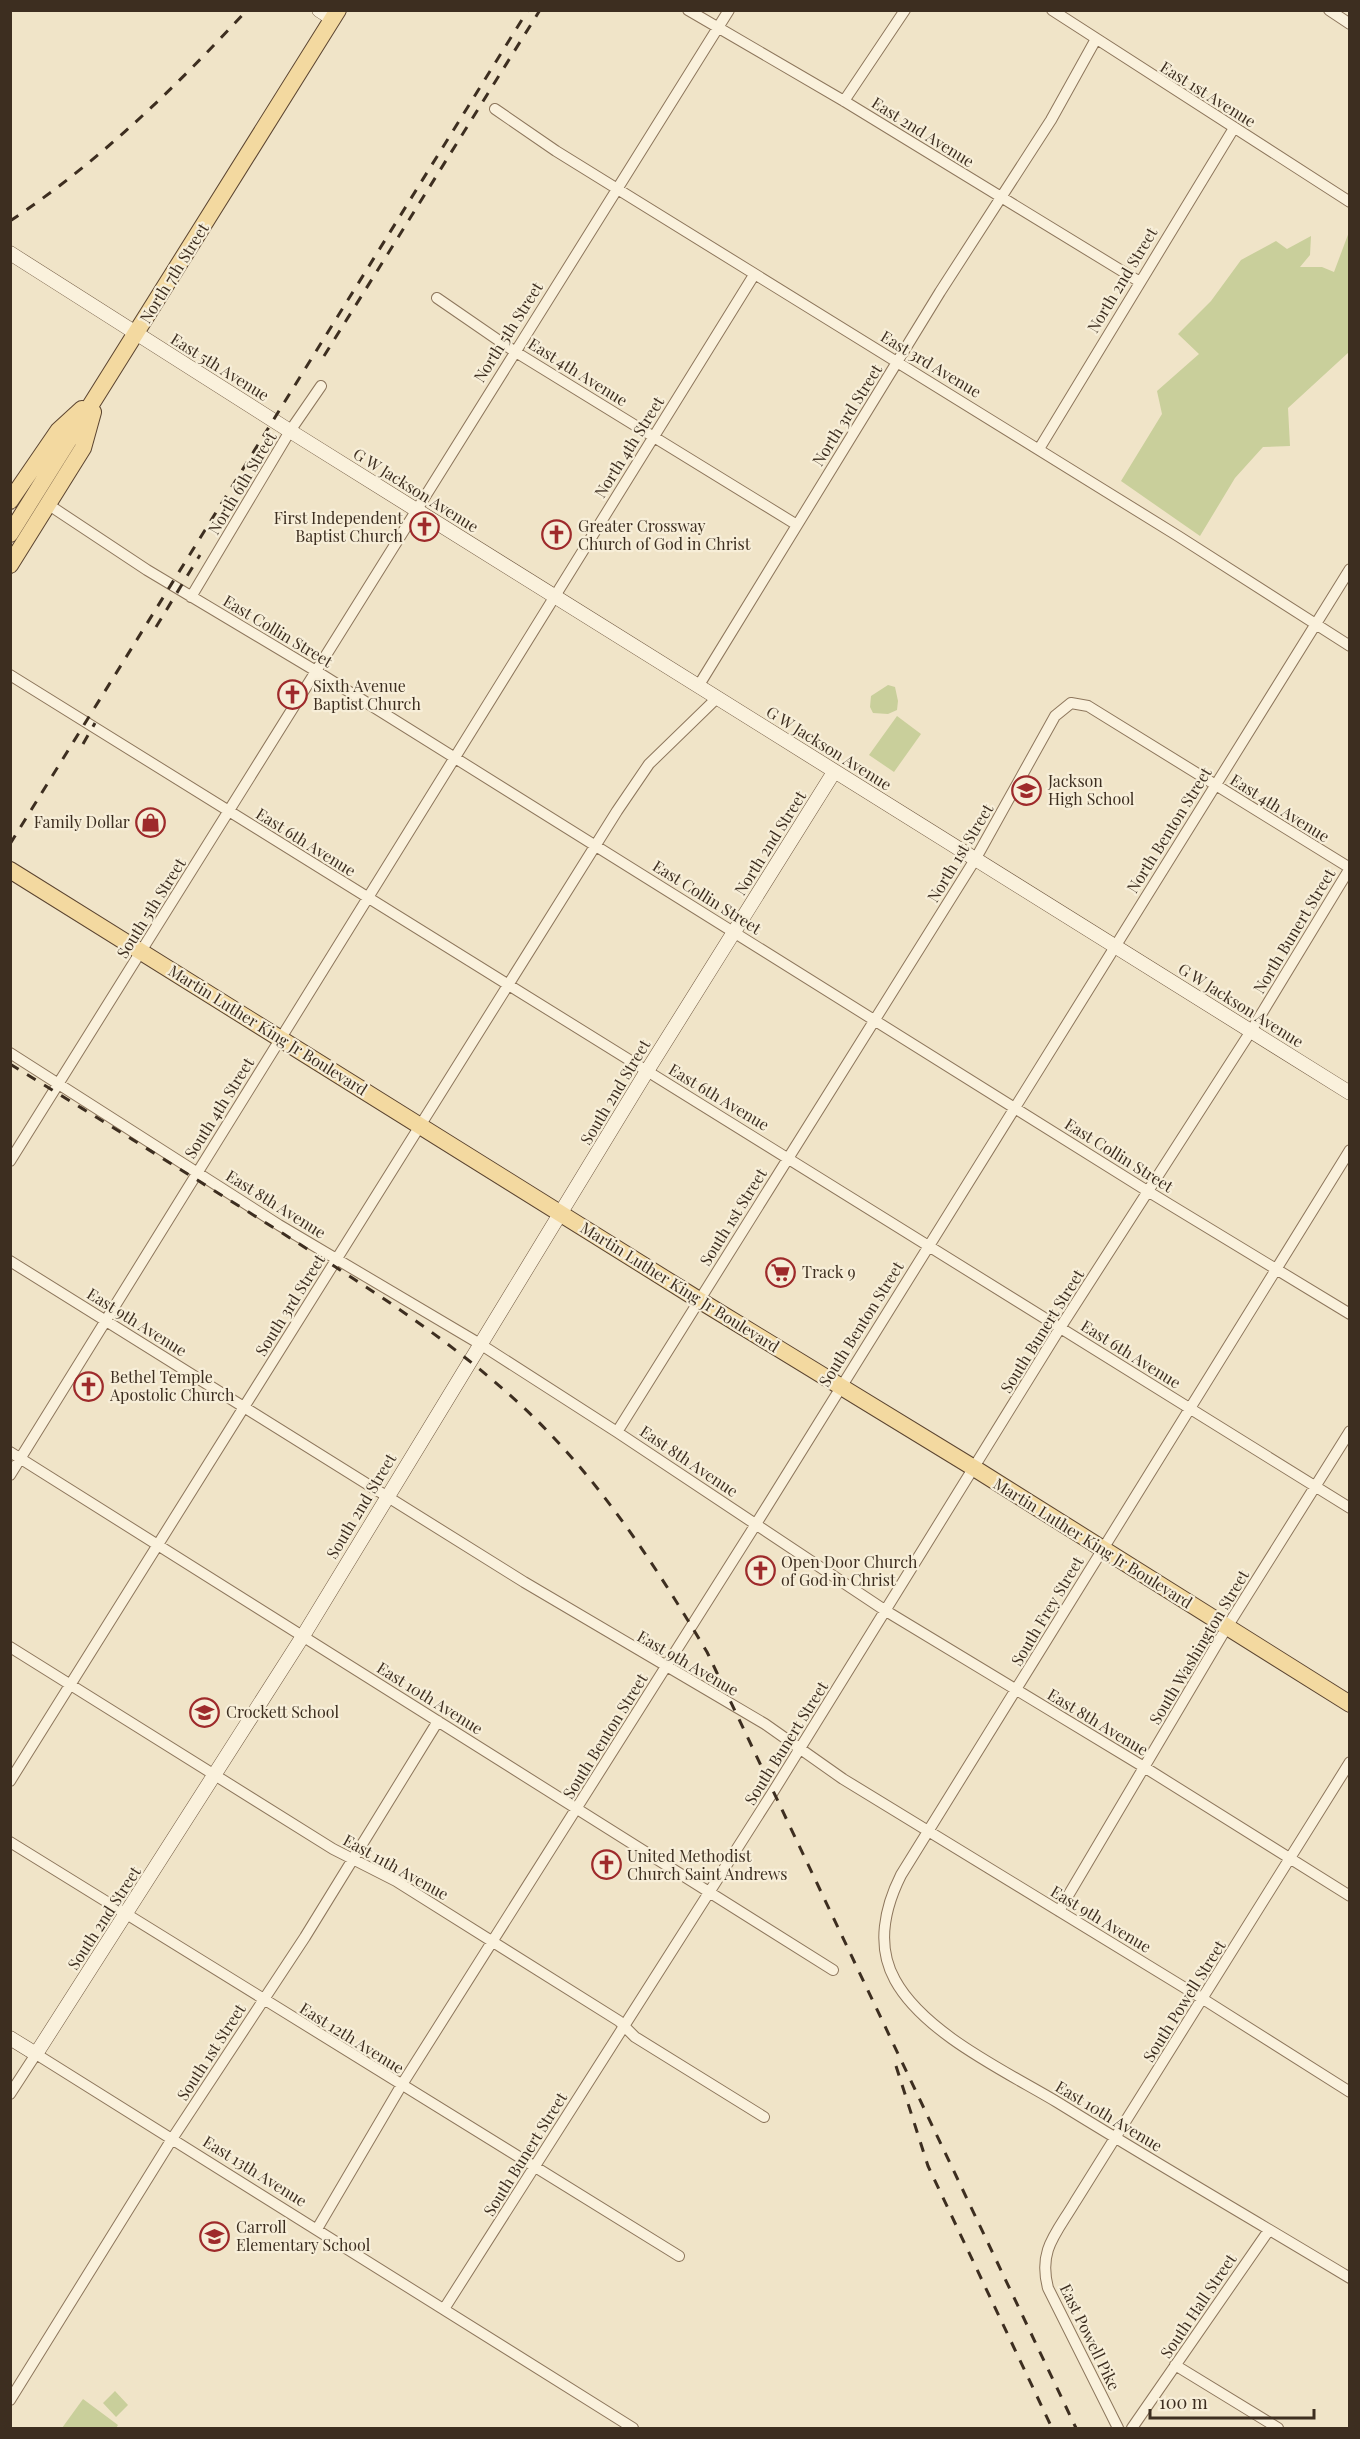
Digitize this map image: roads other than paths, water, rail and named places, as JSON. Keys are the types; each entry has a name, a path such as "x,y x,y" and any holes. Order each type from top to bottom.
{"main road":[{"name":"North 7th Street","path":"10,534 136,334 330,13"},
{"path":"10,501 15,483 58,431 98,394"},
{"path":"10,565 83,448 98,394"},
{"name":"Martin Luther King Jr Boulevard","path":"10,870 1350,1704"}],"street":[{"name":"East 2nd Avenue","path":"688,10 844,101 1140,282"},
{"name":"North 5th Street","path":"316,671 729,10"},
{"path":"844,101 905,10"},
{"name":"East 1st Avenue","path":"1052,10 1350,202"},
{"path":"1329,10 1350,24"},
{"name":"North 3rd Street","path":"699,685 897,363 1051,120 1096,39"},
{"name":"East 3rd Avenue","path":"495,109 548,146 617,186 754,275 1039,449 1350,646"},
{"name":"North 2nd Street","path":"1039,449 1234,128"},
{"name":"East 5th Avenue","path":"10,253 290,431"},
{"name":"North 4th Street","path":"456,758 554,595 754,275"},
{"name":"East 4th Avenue","path":"437,298 514,351 797,525"},
{"name":"North 6th Street","path":"191,597 290,431 321,386"},
{"name":"G W Jackson Avenue","path":"290,431 1350,1093"},
{"name":"East Collin Street","path":"49,505 191,597 316,671 1149,1192 1350,1314"},
{"name":"North Benton Street","path":"1014,1107 1314,623 1350,569"},
{"name":"South 5th Street","path":"10,1161 316,671"},
{"name":"East 6th Avenue","path":"10,675 1350,1508"},
{"path":"595,846 649,764 718,697"},
{"name":"East 4th Avenue","path":"1071,703 1088,706 1349,868"},
{"name":"North 1st Street","path":"874,1018 976,858 1055,716 1071,703"},
{"name":"South 4th Street","path":"10,1475 196,1172 456,758"},
{"name":"North 2nd Street","path":"734,931 834,772"},
{"name":"South 3rd Street","path":"10,1781 595,846"},
{"name":"North Bunert Street","path":"1149,1192 1251,1031 1349,868"},
{"name":"South 2nd Street","path":"10,2094 303,1636 387,1495 734,931"},
{"name":"South 1st Street","path":"617,1431 874,1018"},
{"name":"East 8th Avenue","path":"10,1053 196,1172 480,1344 617,1431 886,1611 1144,1767 1350,1896"},
{"name":"South Benton Street","path":"317,2229 401,2086 578,1809 1014,1107"},
{"name":"South Frey Street","path":"884,1948 886,1912 894,1890 1102,1548 1350,1150"},
{"name":"South Bunert Street","path":"444,2309 711,1891 1060,1328 1149,1192"},
{"name":"East 9th Avenue","path":"10,1261 665,1667 765,1724 928,1832 1348,2087"},
{"name":"South Washington Street","path":"1059,1911 1227,1627 1350,1431"},
{"name":"East 10th Avenue","path":"10,1452 711,1891 833,1970"},
{"name":"East 11th Avenue","path":"10,1647 215,1776 353,1859 396,1881 619,2020 634,2037 764,2117"},
{"name":"South 1st Street","path":"10,2400 172,2139 353,1859 438,1720"},
{"name":"South Powell Street","path":"1045,2256 1051,2241 1350,1762"},
{"name":"East 12th Avenue","path":"10,1842 679,2256"},
{"name":"East 10th Avenue","path":"884,1948 895,1980 907,1997 939,2028 1115,2138 1350,2278"},
{"name":"East 13th Avenue","path":"10,2038 633,2428"},
{"name":"South Hall Street","path":"1132,2428 1269,2230"},
{"name":"East Powell Pike","path":"1045,2256 1043,2269 1048,2289 1118,2428"},
{"path":"1175,2365 1278,2428"}],"railway":[{"path":"10,221 74,174 135,123 247,10"},
{"path":"10,844 528,10"},
{"path":"324,356 540,10"},
{"path":"156,627 200,555"},
{"path":"83,744 95,723"},
{"path":"10,1064 311,1251 436,1335 523,1407 551,1434 601,1493 646,1555 707,1652 1076,2428"},
{"path":"896,2066 928,2166 1052,2428"}],"place":[{"name":"First Independent Baptist Church","path":"424,527"},
{"name":"Greater Crossway Church of God in Christ","path":"557,535"},
{"name":"Sixth Avenue Baptist Church","path":"292,695"},
{"name":"Jackson High School","path":"1027,790"},
{"name":"Family Dollar","path":"151,822"},
{"name":"Track 9","path":"781,1272"},
{"name":"Bethel Temple Apostolic Church","path":"89,1386"},
{"name":"Open Door Church of God in Christ","path":"760,1571"},
{"name":"Crockett School","path":"205,1712"},
{"name":"United Methodist Church Saint Andrews","path":"606,1865"},
{"name":"Carroll Elementary School","path":"215,2236"}]}
